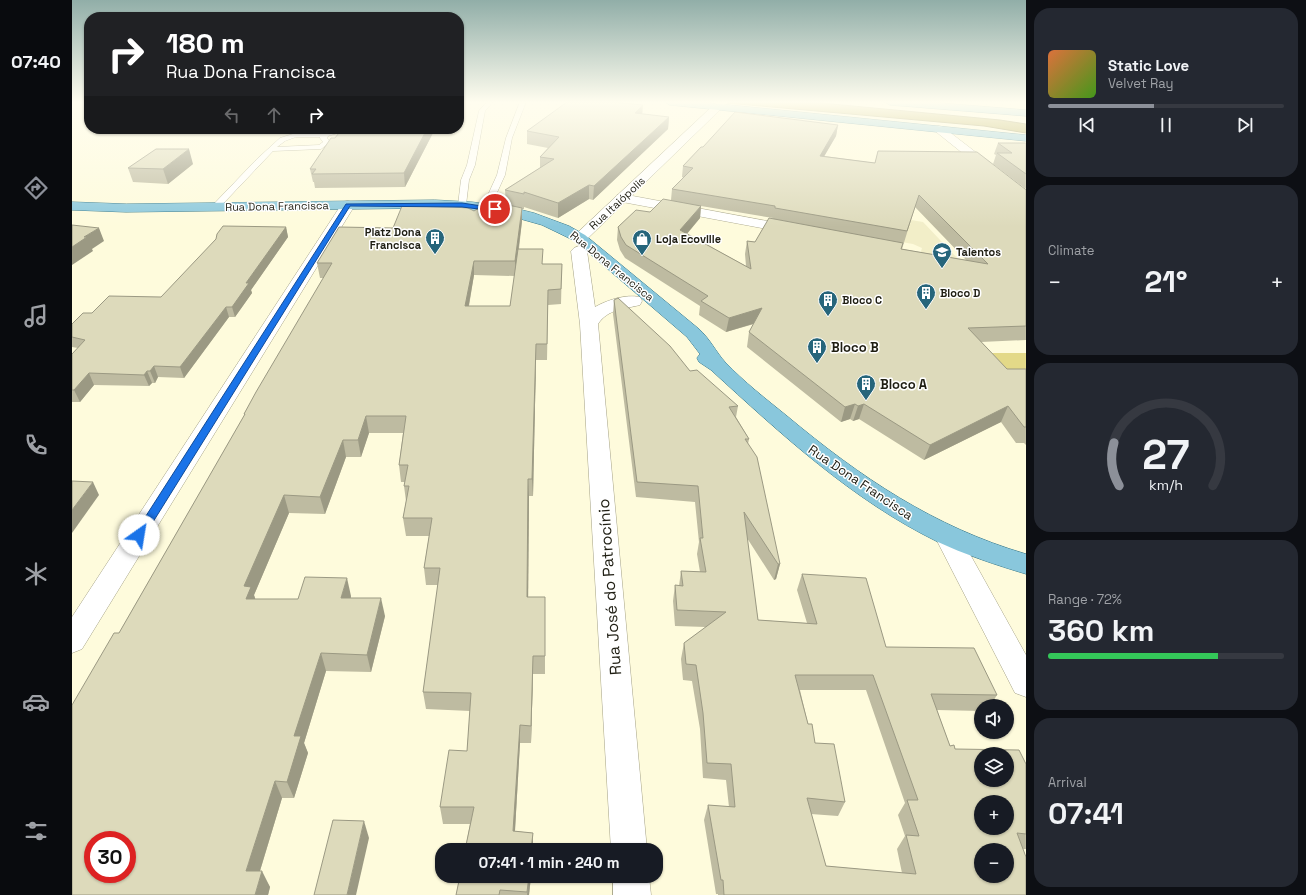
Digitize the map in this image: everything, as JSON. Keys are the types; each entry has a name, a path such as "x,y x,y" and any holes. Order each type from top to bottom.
{"main road":[{"name":"Rua Dona Francisca","path":"72,206 126,208 462,205 505,211 580,244 642,299 700,340 718,366 793,434 836,468 910,516 947,535 1026,564"}],"street":[{"name":"Rua Itaiópolis","path":"580,244 622,198 679,144"},
{"path":"958,144 1026,197"},
{"path":"622,198 806,232"},
{"path":"72,641 348,205"},
{"name":"Rua José do Patrocínio","path":"580,244 589,324 628,843"},
{"path":"589,324 594,316 604,308 618,303 642,299"},
{"path":"947,535 1026,684"},
{"path":"631,883 632,895"}],"lane":[{"path":"215,207 276,144"},
{"path":"271,149 321,147 325,144"},
{"path":"462,205 465,180 471,165 475,144"},
{"path":"486,208 501,176 509,144"}],"shaded area":[{"name":"Talentos","path":"821,205 923,222 994,297 910,289 922,248 913,244 809,226"},
{"path":"982,353 1026,353 1026,372 998,372"}],"building":[{"path":"327,144 419,144 404,173 312,174 316,169 310,169"},
{"path":"553,144 640,144 594,186 589,185 558,203 524,192 524,194 505,190 554,159 540,157"},
{"path":"706,144 827,144 820,156 875,163 878,151 977,152 1026,190 1026,326 968,328 1007,369 1026,369 1026,427 1024,427 1008,406 930,445 864,404 858,406 855,404 845,407 749,332 762,308 729,318 701,301 708,296 626,245 621,237 618,227 636,210 650,212 663,199 701,206 680,230 751,269 747,241 755,242 769,218 903,243 901,249 988,264 919,195 907,231 775,208 775,206 672,189 693,168 683,166 701,147"},
{"path":"999,144 1026,144 1026,174 997,153 1012,153"},
{"path":"156,149 189,149 163,169 128,168"},
{"path":"490,201 522,208 515,261 474,261 465,306 510,306 518,249 543,249 542,264 562,264 561,289 548,290 547,344 536,344 532,479 528,479 527,597 545,597 545,656 533,656 531,726 520,725 513,831 533,833 532,843 466,843 474,807 440,807 449,750 467,751 471,693 423,692 440,568 424,568 432,518 403,518 409,486 404,486 408,465 399,465 406,416 366,416 358,440 343,440 320,497 284,495 244,586 251,587 246,599 298,599 305,577 347,578 341,598 381,598 367,655 321,653 294,736 301,736 287,782 275,781 246,871 262,871 255,895 72,895 72,705 114,633 119,633 245,414 256,392 332,263 317,263 339,227 393,228 402,206 468,208 474,211"},
{"path":"72,225 99,228 84,237 87,237 72,247"},
{"path":"223,226 286,227 246,283 249,283 232,307 226,307 180,367 154,366 144,375 89,373 74,390 72,390 72,354 85,340 72,337 72,324 83,313 92,313 109,296 161,297 216,239 217,234"},
{"path":"618,298 670,346 690,371 697,370 738,406 729,407 749,439 745,439 757,457 780,564 778,564 744,512 758,620 817,624 802,574 866,578 886,647 974,648 997,695 931,694 950,746 954,745 955,749 974,749 974,787 1014,787 1014,750 1019,750 1026,764 1026,834 1017,833 1026,857 1026,895 724,895 723,880 721,880 708,805 735,807 731,764 707,763 703,713 696,665 686,664 684,643 726,612 677,610 675,585 683,586 681,571 706,572 700,538 703,538 698,486 637,482 614,300","holes":["795,675 873,675 918,800 907,800 919,836 906,835 916,874 826,866 807,798 845,802 834,744 815,743 812,724 808,724"]},
{"path":"72,481 93,482 72,510"},
{"path":"333,820 364,821 347,895 314,895"},
{"path":"459,883 528,883 527,892 500,890 499,895 456,895"}],"place":[{"name":"Platz Dona Francisca","path":"435,255"},
{"name":"Loja Ecoville","path":"642,256"},
{"name":"Talentos","path":"942,269"},
{"name":"Bloco D","path":"926,310"},
{"name":"Bloco C","path":"828,317"},
{"name":"Bloco B","path":"817,364"},
{"name":"Bloco A","path":"866,401"}],"route":[{"path":"139,535 348,205 435,204 462,205 495,209"}]}
